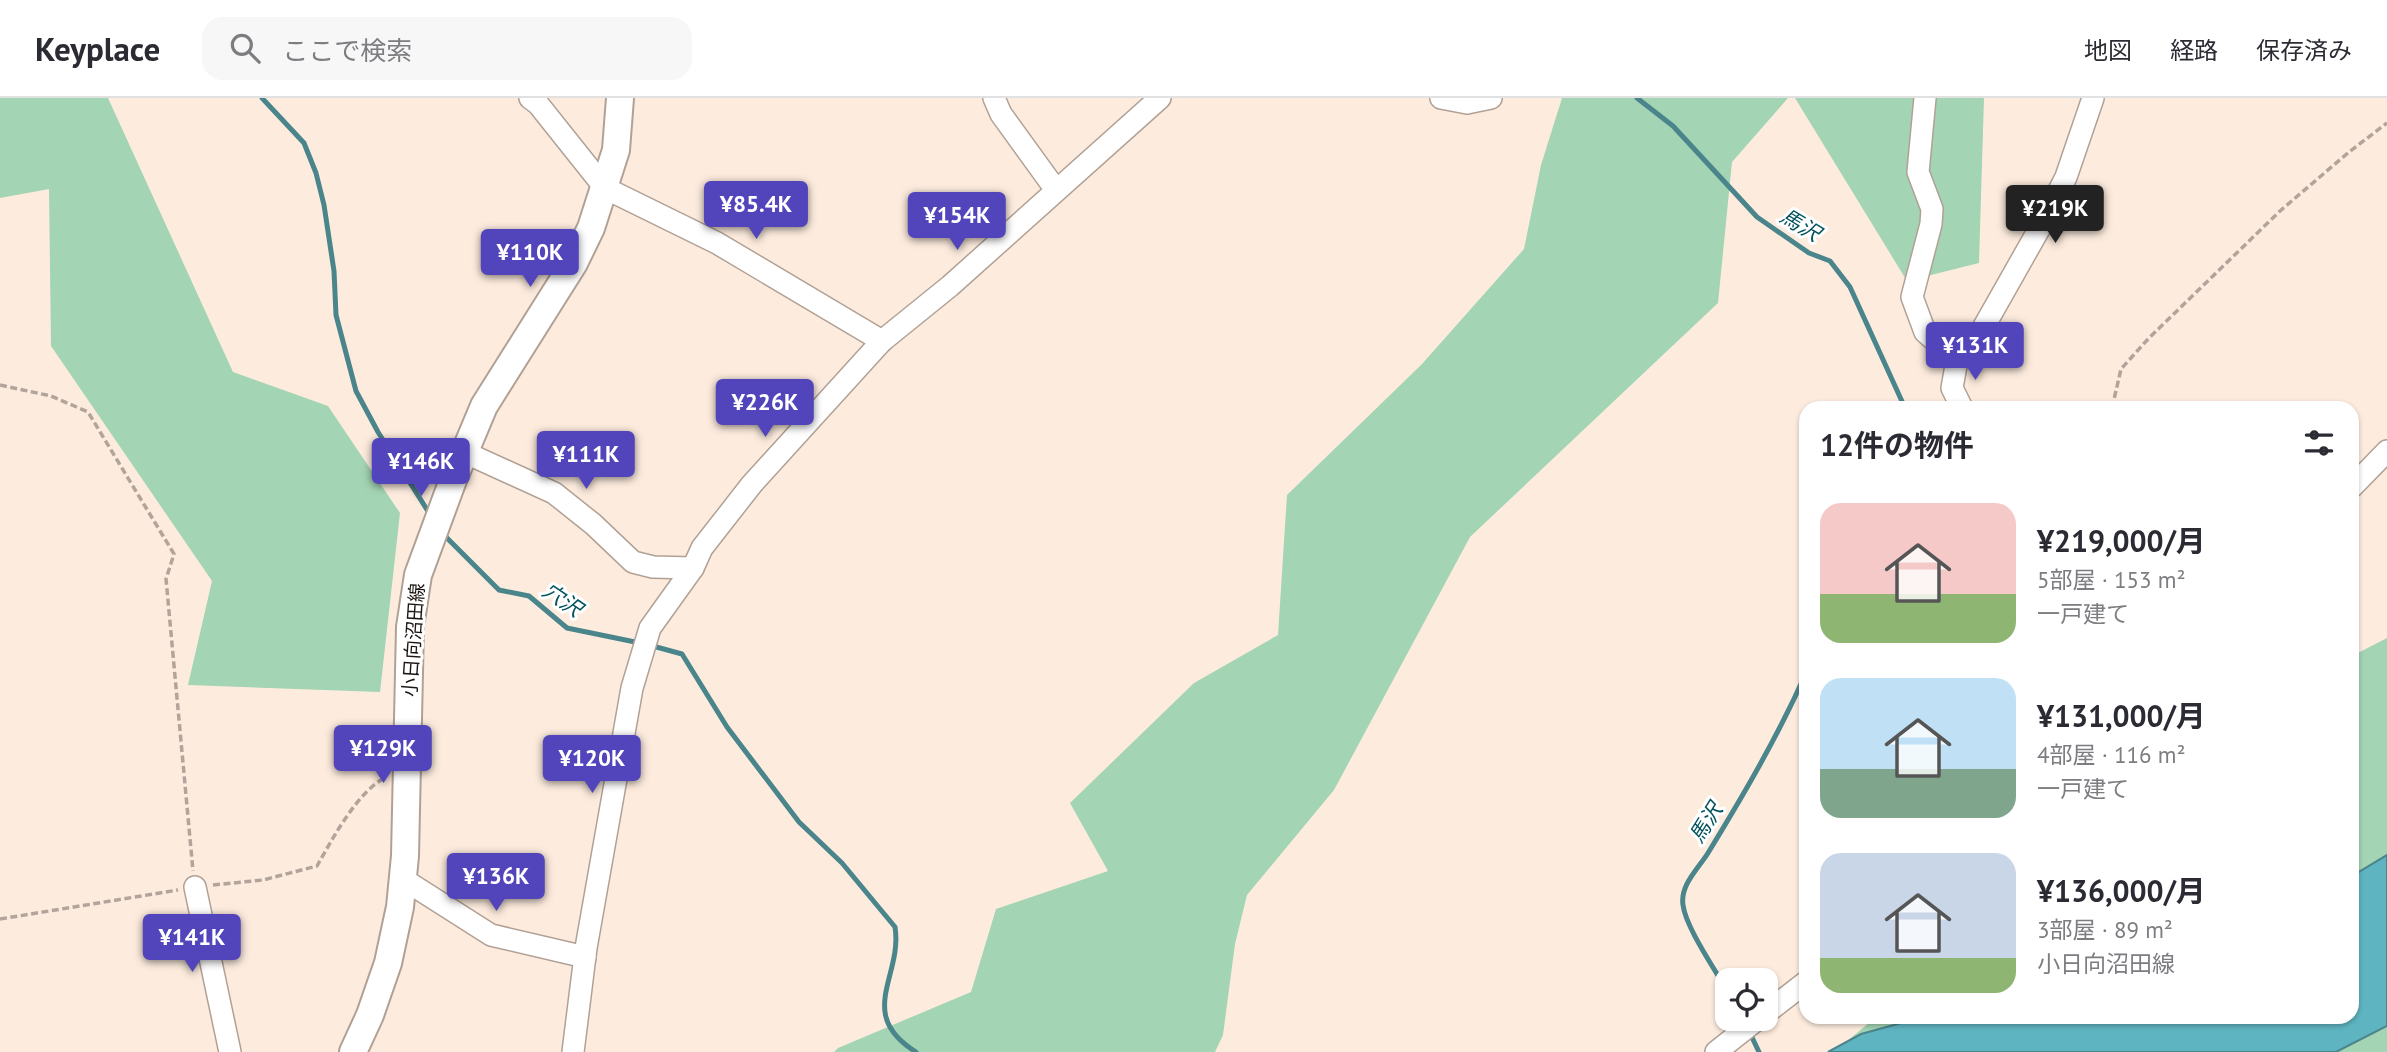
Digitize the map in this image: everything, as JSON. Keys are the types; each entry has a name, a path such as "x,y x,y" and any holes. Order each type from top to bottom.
{"main road":[{"name":"小日向沼田線","path":"353,1052 370,1015 388,963 400,907 405,856 411,627 418,575 484,406 574,263 591,228 616,150 618,99"}],"street":[{"path":"530,98 538,104 605,188 717,243 882,341"},
{"path":"994,98 1001,114 1056,190"},
{"path":"573,1052 585,957 632,688 650,628 693,568 702,548 752,484 882,341 950,286 1160,98"},
{"path":"1441,98 1467,103 1491,98"},
{"path":"1925,98 1918,173 1932,209 1931,224 1912,296 1926,332 1957,360"},
{"path":"1958,401 1952,388 1957,360 1982,330 2042,224 2066,177 2093,98"},
{"path":"464,452 554,493 593,524 633,562 653,567 693,568"},
{"path":"2359,479 2387,452"},
{"path":"403,879 491,934 585,957"},
{"path":"195,887 230,1052"},
{"path":"1778,1004 1799,987"},
{"path":"1716,1052 1743,1031"}],"path":[{"path":"2114,401 2121,369 2150,338 2280,211 2387,123"},
{"path":"0,385 51,396 88,412 174,554 166,579 195,887"},
{"path":"0,919 195,887 263,880 317,866 341,826 375,782 407,766"}],"green space":[{"path":"0,98 108,98 233,372 328,406 400,513 380,692 188,685 212,581 51,346 49,189 0,198"},
{"path":"1562,98 1788,98 1732,162 1718,303 1470,537 1334,790 1247,895 1235,944 1223,1035 1215,1052 834,1052 971,992 996,909 1108,871 1070,803 1194,683 1278,635 1287,495 1422,364 1524,249 1541,165"},
{"path":"1795,98 1984,98 1979,263 1907,281"},
{"path":"2387,638 2387,1052 1834,1052 1868,1024 2359,1024 2359,652"}],"water":[{"path":"2387,855 2387,1026 2336,1052 1828,1052 1861,1034 1897,1024 2359,1024 2359,872"}],"waterway":[{"name":"穴沢","path":"262,98 304,143 316,173 334,271 336,315 356,391 378,432 431,516"},
{"name":"馬沢","path":"1637,98 1673,126 1757,217 1809,253 1830,261 1850,287 1902,401"},
{"name":"穴沢","path":"442,533 499,590 529,596 567,628 640,643"},
{"name":"穴沢","path":"649,645 682,654 727,727 799,822 842,863 895,927 896,945 885,1009 888,1023 898,1038 916,1052"},
{"name":"馬沢","path":"1715,970 1689,925 1683,905 1684,891 1735,809 1799,688"},
{"name":"馬沢","path":"1749,1031 1759,1052"}]}
